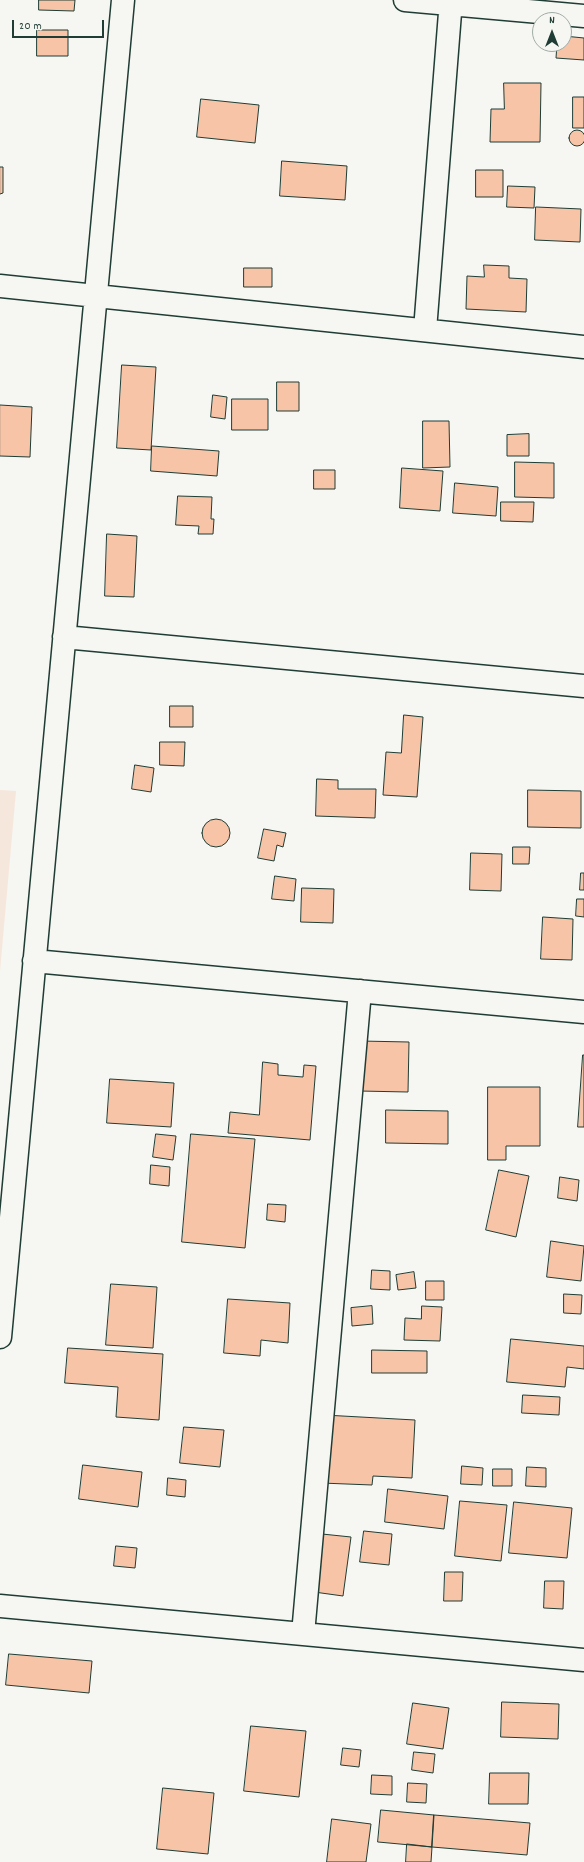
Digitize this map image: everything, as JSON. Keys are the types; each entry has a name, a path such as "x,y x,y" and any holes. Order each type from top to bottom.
{"street":[{"path":"0,1337 9,1152 34,961 97,296 123,0"},
{"path":"405,0 450,2 584,16"},
{"path":"425,330 450,2"},
{"path":"0,286 584,347"},
{"path":"64,637 584,686"},
{"path":"34,961 584,1012"},
{"path":"303,1634 360,991"},
{"path":"0,1606 584,1660"}],"shaded area":[{"path":"0,790 16,791 0,971"}],"building":[{"path":"39,0 75,0 74,11 39,10"},
{"path":"37,30 68,30 68,56 37,56"},
{"path":"572,37 584,38 584,60 556,58 556,52 572,52"},
{"path":"504,83 541,83 540,142 490,142 491,109 504,109"},
{"path":"573,97 584,97 584,128 573,128"},
{"path":"201,99 259,105 255,143 197,137"},
{"path":"574,130 580,130 585,135 583,144 580,146 574,146 569,141 569,135"},
{"path":"282,161 347,166 345,200 280,196"},
{"path":"0,167 3,167 3,193 0,194"},
{"path":"476,170 503,170 503,197 476,197"},
{"path":"508,186 535,187 534,208 507,207"},
{"path":"536,207 581,209 580,242 535,240"},
{"path":"484,265 509,266 509,278 527,279 526,312 466,309 467,276 484,277"},
{"path":"244,268 272,268 272,287 244,287"},
{"path":"122,365 156,367 151,450 117,448"},
{"path":"277,382 299,382 299,411 277,411"},
{"path":"213,395 227,397 225,419 211,417"},
{"path":"232,399 268,399 268,430 232,430"},
{"path":"0,405 32,407 30,457 0,456"},
{"path":"423,421 449,421 450,467 423,468"},
{"path":"529,434 529,456 507,456 507,435"},
{"path":"152,446 219,451 217,476 151,471"},
{"path":"515,462 554,463 554,498 515,497"},
{"path":"402,468 443,471 440,511 400,508"},
{"path":"314,470 335,470 335,489 314,489"},
{"path":"455,483 498,487 496,516 453,513"},
{"path":"178,496 212,497 211,519 214,519 213,534 198,534 199,526 176,525"},
{"path":"501,502 534,502 533,522 501,521"},
{"path":"107,534 137,536 134,597 105,596"},
{"path":"170,706 193,706 193,727 170,727"},
{"path":"404,715 423,717 417,797 383,795 386,752 401,753"},
{"path":"160,742 185,742 184,766 160,765"},
{"path":"135,765 154,768 151,792 132,789"},
{"path":"317,779 338,780 338,789 376,789 375,818 316,816"},
{"path":"528,790 581,791 581,828 528,827"},
{"path":"216,819 226,823 230,833 226,843 216,847 206,843 202,833 206,823"},
{"path":"264,829 286,833 283,847 277,845 274,861 258,858"},
{"path":"513,847 530,847 529,864 513,864"},
{"path":"471,853 502,854 501,891 470,890"},
{"path":"581,873 584,873 584,890 580,890"},
{"path":"275,876 296,879 294,901 272,899"},
{"path":"302,888 334,889 333,923 301,922"},
{"path":"577,899 584,899 584,917 576,916"},
{"path":"543,917 573,919 572,960 541,959"},
{"path":"360,1041 409,1042 408,1092 359,1091"},
{"path":"583,1055 584,1127 578,1127"},
{"path":"263,1062 278,1064 278,1075 303,1077 304,1065 316,1066 310,1140 228,1133 230,1112 259,1115"},
{"path":"110,1079 174,1083 171,1127 107,1123"},
{"path":"488,1087 540,1087 540,1146 506,1146 506,1160 488,1160"},
{"path":"386,1110 448,1111 448,1144 386,1143"},
{"path":"156,1134 176,1136 173,1160 153,1157"},
{"path":"191,1134 255,1139 245,1248 182,1242"},
{"path":"151,1165 170,1167 169,1186 150,1184"},
{"path":"499,1170 529,1176 516,1237 486,1230"},
{"path":"560,1177 579,1180 577,1201 558,1198"},
{"path":"268,1204 286,1205 285,1222 267,1220"},
{"path":"551,1241 584,1246 581,1281 547,1277"},
{"path":"372,1270 390,1271 390,1290 371,1289"},
{"path":"414,1272 416,1288 398,1290 396,1275"},
{"path":"426,1281 444,1281 444,1300 426,1300"},
{"path":"111,1284 157,1287 153,1348 106,1345"},
{"path":"564,1294 582,1295 581,1314 564,1313"},
{"path":"228,1299 290,1303 288,1343 261,1340 260,1356 224,1353"},
{"path":"372,1306 373,1324 352,1326 351,1308"},
{"path":"422,1306 442,1307 440,1341 404,1340 405,1318 421,1319"},
{"path":"511,1339 584,1346 584,1369 567,1367 565,1387 507,1382"},
{"path":"68,1348 163,1354 159,1420 116,1417 118,1387 65,1383"},
{"path":"372,1350 427,1351 427,1373 372,1373"},
{"path":"523,1395 560,1397 559,1415 522,1413"},
{"path":"324,1415 415,1420 412,1478 373,1476 372,1485 321,1483"},
{"path":"184,1427 224,1430 220,1467 180,1463"},
{"path":"83,1465 142,1472 138,1507 79,1499"},
{"path":"462,1466 483,1468 482,1485 461,1484"},
{"path":"527,1467 546,1468 546,1487 526,1486"},
{"path":"493,1469 512,1469 512,1486 493,1486"},
{"path":"168,1478 186,1480 185,1497 167,1495"},
{"path":"388,1489 448,1496 444,1529 385,1522"},
{"path":"460,1501 507,1505 501,1561 455,1556"},
{"path":"514,1502 572,1508 567,1558 509,1553"},
{"path":"364,1531 392,1534 389,1565 360,1562"},
{"path":"322,1534 351,1537 343,1596 314,1592"},
{"path":"116,1546 137,1548 135,1568 114,1566"},
{"path":"445,1572 463,1572 462,1601 444,1601"},
{"path":"545,1581 564,1581 563,1609 544,1608"},
{"path":"9,1654 92,1661 89,1693 6,1685"},
{"path":"502,1702 559,1704 558,1739 501,1737"},
{"path":"413,1703 449,1708 443,1749 407,1744"},
{"path":"251,1726 306,1731 299,1797 244,1791"},
{"path":"343,1748 361,1750 359,1767 341,1765"},
{"path":"414,1752 435,1754 433,1773 412,1770"},
{"path":"490,1773 529,1773 528,1804 489,1804"},
{"path":"372,1775 392,1776 392,1795 371,1794"},
{"path":"408,1783 427,1784 426,1803 407,1802"},
{"path":"163,1788 214,1793 208,1854 157,1849"},
{"path":"381,1810 434,1815 432,1847 378,1842"},
{"path":"434,1815 530,1823 527,1855 432,1847"},
{"path":"332,1819 371,1824 366,1862 327,1862"},
{"path":"407,1844 432,1847 431,1862 406,1862"}]}
